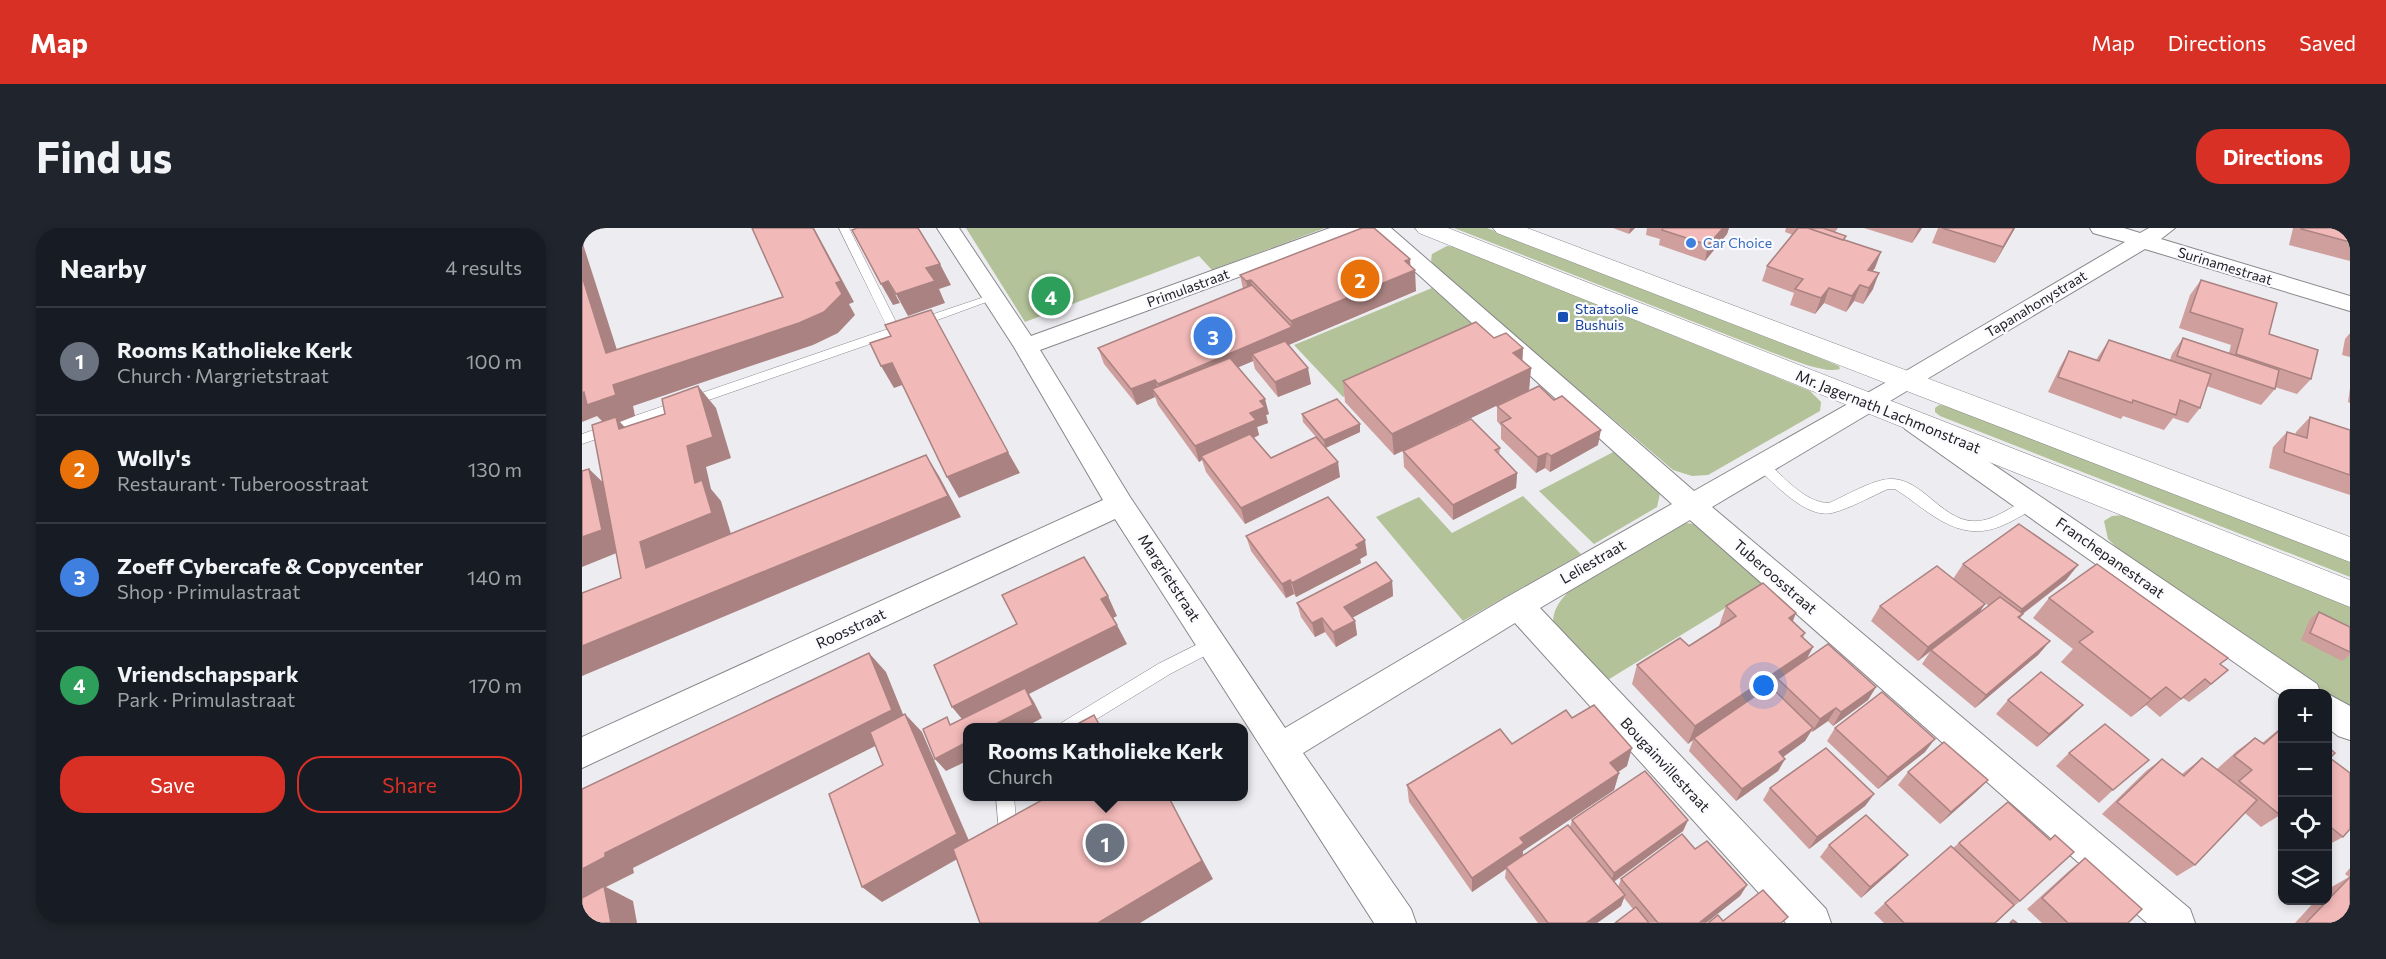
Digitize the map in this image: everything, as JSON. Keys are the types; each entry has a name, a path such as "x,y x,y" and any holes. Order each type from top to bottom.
{"main road":[{"name":"Mr. Jagernath Lachmonstraat","path":"1427,228 2350,594"},
{"path":"1504,228 2350,550"}],"street":[{"name":"Margrietstraat","path":"948,228 1026,347 1120,504 1397,923"},
{"name":"Primulastraat","path":"1026,347 1350,228"},
{"name":"Tuberoosstraat","path":"1378,228 1691,505 2176,923"},
{"name":"Surinamestraat","path":"2101,228 2350,304"},
{"name":"Tapanahonystraat","path":"1908,381 2164,228"},
{"name":"Leliestraat","path":"1280,749 1518,606 1908,381"},
{"name":"Franchepanestraat","path":"1914,423 2299,689"},
{"name":"Roosstraat","path":"582,753 1120,504"},
{"name":"Bougainvillestraat","path":"1518,606 1812,923"},
{"path":"2332,712 2350,725"}],"lane":[{"path":"844,228 896,333"},
{"path":"582,439 896,333 994,297"},
{"path":"1762,465 1795,495 1820,508 1830,508 1887,484 1898,484 1953,522 1967,526 1986,526 2031,504"},
{"path":"1075,723 1164,669 1212,644"},
{"path":"1005,801 1008,833"}],"green space":[{"path":"966,228 1325,228 1212,270 1199,256 1025,322"},
{"path":"1454,228 1487,228 1714,314 1839,366 1840,369 1817,368 1776,354"},
{"path":"1447,246 1455,247 1810,391 1821,402 1820,411 1708,475 1692,476 1673,470 1434,267 1431,260 1432,254"},
{"path":"1432,288 1485,334 1343,397 1294,345"},
{"path":"1939,405 1949,406 2350,559 2350,577 1940,416 1935,412 1935,408"},
{"path":"1617,450 1661,489 1657,507 1594,544 1539,491"},
{"path":"1523,496 1581,554 1463,621 1376,517 1419,497 1452,533"},
{"path":"2125,515 2350,602 2350,711 2332,698 2332,689 2318,689 2119,550 2108,539 2104,521 2112,516"},
{"path":"1685,523 1696,524 1771,580 1606,681 1553,623 1557,606 1568,592"}],"building":[{"path":"752,228 813,228 841,281 836,283 842,294 824,312 799,323 613,385 616,395 587,405 584,392 582,393 582,276 606,353 783,297"},
{"path":"857,228 918,228 940,264 926,268 935,281 896,294 888,281 881,284 852,230"},
{"path":"1362,228 1374,228 1410,259 1405,261 1415,270 1291,321 1251,280 1246,281 1240,275"},
{"path":"1663,228 1723,228 1708,245 1662,230"},
{"path":"1798,228 1808,228 1881,252 1868,270 1879,273 1869,288 1860,285 1852,296 1829,288 1821,298 1795,289 1803,279 1767,266"},
{"path":"1808,228 1823,228 1846,236 1843,240"},
{"path":"1942,228 2014,228 2003,247"},
{"path":"2350,228 2350,242 2301,229"},
{"path":"2201,280 2277,303 2269,334 2318,350 2311,379 2236,354 2243,329 2190,312"},
{"path":"1252,285 1292,327 1158,384 1155,380 1131,389 1098,348"},
{"path":"931,310 1008,452 947,477 892,363 881,366 870,343 891,336 885,325"},
{"path":"1476,322 1494,338 1506,333 1523,348 1513,353 1531,368 1392,434 1343,381"},
{"path":"2183,338 2279,370 2275,389 2177,356"},
{"path":"2109,340 2211,374 2200,408 2180,400 2176,415 2133,400 2132,403 2058,377 2069,351 2099,361"},
{"path":"1285,341 1308,368 1275,382 1252,354"},
{"path":"1230,358 1265,399 1260,401 1265,407 1250,413 1256,420 1195,446 1152,389"},
{"path":"698,386 713,437 687,446 695,483 702,480 712,513 640,542 646,568 926,455 948,496 582,646 582,593 621,578 592,425 616,417 619,429 665,414 662,399"},
{"path":"1539,386 1554,400 1562,396 1601,430 1551,456 1547,453 1538,457 1501,423 1511,418 1497,406"},
{"path":"1337,399 1360,424 1324,440 1302,414"},
{"path":"2310,417 2350,430 2350,475 2284,452 2287,432 2307,438"},
{"path":"1471,419 1500,448 1495,450 1517,473 1453,505 1403,451"},
{"path":"1250,434 1271,458 1316,437 1338,462 1241,508 1201,456"},
{"path":"589,469 602,530 582,537 582,471"},
{"path":"1328,497 1365,540 1356,545 1359,548 1292,583 1290,580 1282,584 1246,536"},
{"path":"2019,524 2078,565 2022,609 1963,564"},
{"path":"1084,557 1108,596 1101,599 1117,625 952,707 934,665 1017,624 1002,595"},
{"path":"1376,562 1392,581 1344,607 1355,621 1333,632 1322,618 1312,623 1297,603"},
{"path":"2097,564 2228,658 2220,664 2228,670 2211,684 2205,679 2181,699 2166,687 2151,699 2079,642 2093,632 2049,598"},
{"path":"1937,566 1985,604 1928,647 1880,606"},
{"path":"1763,583 1796,613 1789,618 1805,633 1801,636 1813,647 1695,726 1637,665 1680,638 1689,646 1736,616 1726,606"},
{"path":"2000,597 2023,614 2018,617 2050,641 1986,695 1931,650"},
{"path":"2319,612 2350,627 2350,652 2310,633"},
{"path":"1828,644 1876,687 1841,712 1836,708 1820,719 1778,679"},
{"path":"869,653 892,710 605,853 605,857 582,869 582,789"},
{"path":"2041,672 2083,705 2049,734 2008,700"},
{"path":"1770,686 1813,728 1779,752 1785,759 1742,789 1694,738"},
{"path":"1025,688 1033,705 998,723 963,723 963,744 935,759 923,729 947,717 950,725"},
{"path":"1882,692 1935,739 1888,777 1835,728"},
{"path":"1594,705 1632,748 1610,763 1619,773 1520,838 1524,843 1472,878 1407,785 1500,729 1512,744 1566,710 1572,718"},
{"path":"905,714 957,834 862,887 829,794 883,765 870,732"},
{"path":"1094,715 1098,723 1079,723"},
{"path":"2105,724 2149,760 2113,790 2069,753"},
{"path":"2278,731 2278,813 2239,781 2252,770 2234,756 2255,738 2264,744"},
{"path":"1944,742 1988,780 1951,812 1908,772"},
{"path":"1826,748 1874,794 1817,837 1770,788"},
{"path":"2202,758 2257,800 2195,865 2117,802 2162,759 2184,776"},
{"path":"2332,760 2350,773 2350,829 2343,837 2332,828"},
{"path":"1645,771 1688,820 1614,873 1572,820"},
{"path":"1040,801 1171,801 1202,861 1098,923 980,923 953,849"},
{"path":"2008,802 2050,840 2055,835 2074,852 2020,901 1959,843"},
{"path":"1866,815 1908,855 1870,887 1829,845"},
{"path":"1568,825 1625,895 1586,923 1548,923 1506,867"},
{"path":"1682,834 1695,849 1707,841 1747,885 1699,923 1658,923 1621,879"},
{"path":"1951,846 2014,905 1995,923 1904,923 1885,903"},
{"path":"2085,858 2142,909 2128,923 2068,923 2042,898"},
{"path":"2350,877 2350,923 2306,923 2323,905 2332,905 2332,896"},
{"path":"604,886 611,923 582,923 582,898"},
{"path":"1763,890 1788,917 1781,923 1708,923 1718,915 1723,921"},
{"path":"1636,907 1649,923 1615,923"}],"place":[{"name":"Car Choice","path":"1691,243"},
{"name":"Wolly's","path":"1360,279"},
{"name":"Vriendschapspark","path":"1051,296"},
{"name":"Staatsolie Bushuis","path":"1563,317"},
{"name":"Zoeff Cybercafe & Copycenter","path":"1213,336"},
{"name":"Rooms Katholieke Kerk","path":"1105,843"}]}
